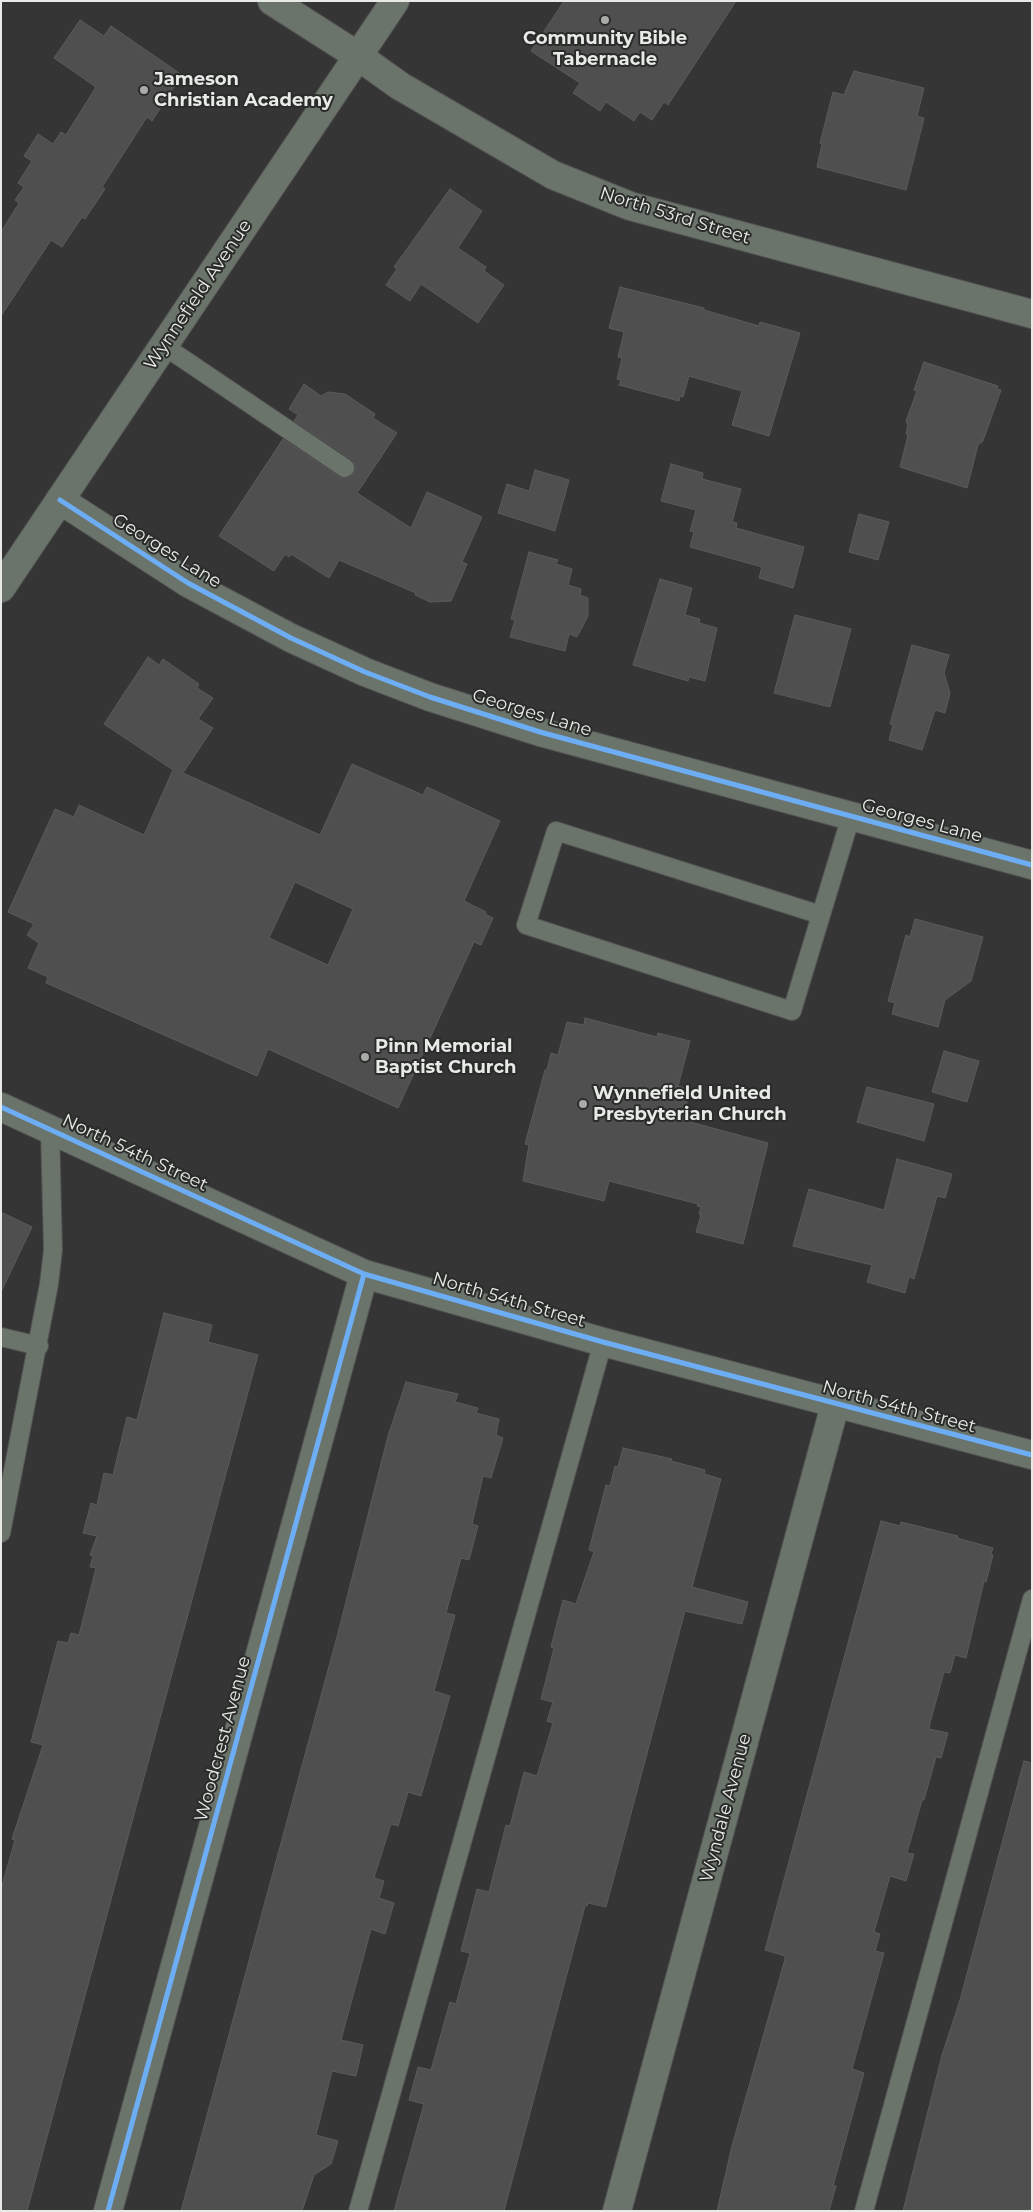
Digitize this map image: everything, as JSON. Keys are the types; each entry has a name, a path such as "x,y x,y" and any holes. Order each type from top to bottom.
{"street":[{"name":"North 53rd Street","path":"272,1 358,56 400,86 553,175 630,206 1032,314"},
{"name":"Wynnefield Avenue","path":"1,588 395,1"},
{"name":"Georges Lane","path":"60,500 188,584 291,638 365,672 430,697 540,732 1032,865"},
{"name":"North 54th Street","path":"1,1107 364,1274 835,1405 1032,1455"},
{"name":"Woodcrest Avenue","path":"108,2211 364,1274"},
{"name":"Wyndale Avenue","path":"617,2211 835,1405"}],"lane":[{"path":"164,346 345,468"},
{"path":"821,915 556,830 526,925 792,1011 851,816"},
{"path":"1,1533 39,1346 54,1250 50,1130"},
{"path":"1,1337 39,1346"},
{"path":"358,2211 603,1342"},
{"path":"864,2211 1032,1598"}],"building":[{"path":"564,1 736,1 668,105 664,102 652,120 640,112 634,121 606,102 600,111 573,93 580,83 531,51"},
{"path":"80,20 104,36 111,26 182,75 152,121 147,117 102,187 105,189 85,219 82,217 62,247 51,240 1,316 1,232 19,203 15,200 24,187 18,183 32,161 24,156 38,134 53,144 61,132 66,135 96,87 54,58"},
{"path":"854,71 924,88 917,116 924,118 906,190 817,167 822,144 820,143 833,92 844,95"},
{"path":"450,189 482,211 458,248 486,267 484,271 504,285 478,323 421,284 410,301 386,285 397,269 394,267"},
{"path":"620,287 704,308 704,310 759,326 760,322 800,333 769,436 732,425 742,391 689,376 683,397 680,396 679,401 619,385 621,380 617,379 622,358 618,357 624,332 609,328"},
{"path":"924,362 998,386 997,389 1001,390 983,441 978,445 967,488 900,467 908,435 906,434 908,425 906,421 917,391 914,390"},
{"path":"304,384 321,396 328,392 345,394 375,414 373,418 397,433 357,493 411,528 427,492 482,517 462,562 467,564 451,601 430,602 415,595 416,593 339,560 329,578 291,554 289,557 285,554 274,571 219,536 283,439 340,477 349,478 354,474 355,464 351,459 294,421 298,415 289,409"},
{"path":"671,464 703,473 702,479 741,489 732,522 737,523 736,528 804,547 793,588 759,578 762,567 690,547 694,532 690,531 696,510 661,501"},
{"path":"535,470 569,480 555,531 498,513 507,484 529,491"},
{"path":"859,514 889,522 878,560 849,552"},
{"path":"529,552 558,560 556,564 572,569 568,585 581,589 580,595 588,598 588,616 577,637 569,634 565,651 510,637 515,620 511,619"},
{"path":"660,579 692,588 685,615 700,619 699,623 717,628 705,681 689,677 688,681 633,665"},
{"path":"795,615 851,629 830,707 774,693"},
{"path":"912,645 949,655 944,673 950,693 945,713 935,710 922,750 889,740 893,725 890,724"},
{"path":"148,657 159,665 163,659 199,684 197,688 213,698 198,719 213,728 183,773 320,835 352,764 423,795 427,787 500,821 464,901 486,912 485,914 493,918 481,945 474,942 398,1108 268,1049 257,1076 46,983 48,977 28,968 39,943 27,935 34,924 8,912 55,809 74,817 79,805 144,835 173,770 104,724","holes":["295,882 353,909 328,965 269,938"]},
{"path":"915,919 983,937 971,981 945,1000 938,1027 892,1014 895,1003 888,1001 906,935 910,937"},
{"name":"Wynnefield United Presbyterian Church","path":"585,1018 657,1037 658,1033 690,1041 678,1086 687,1089 686,1096 688,1097 683,1120 768,1143 743,1244 696,1232 701,1215 699,1214 701,1207 697,1206 698,1204 609,1181 604,1201 523,1181 529,1145 525,1144 551,1053 558,1055 567,1022 584,1025"},
{"path":"944,1051 979,1061 967,1102 932,1092"},
{"path":"867,1087 934,1104 924,1141 857,1122"},
{"path":"897,1159 952,1174 945,1198 937,1196 914,1279 909,1277 905,1293 867,1282 872,1265 793,1246 809,1189 884,1210"},
{"path":"1,1212 32,1227 1,1292"},
{"path":"164,1313 212,1325 208,1342 258,1355 27,2211 1,2211 1,1889 15,1840 12,1839 43,1745 31,1742 58,1641 68,1643 71,1633 79,1635 96,1568 90,1567 93,1556 90,1555 97,1536 83,1533 91,1503 97,1505 104,1473 113,1475 127,1417 137,1420"},
{"path":"406,1382 458,1394 455,1402 478,1408 476,1413 499,1419 496,1435 503,1438 491,1478 483,1476 472,1524 478,1526 469,1560 461,1558 446,1613 455,1615 434,1691 450,1696 421,1796 408,1792 398,1826 391,1824 374,1878 384,1881 379,1898 394,1903 385,1934 371,1929 341,2040 363,2045 356,2076 332,2071 316,2135 338,2141 331,2164 314,2175 302,2211 181,2211 337,1637 388,1436"},
{"path":"623,1448 672,1459 671,1461 705,1470 704,1474 721,1479 692,1587 748,1602 742,1624 685,1611 606,1907 588,1903 585,1906 504,2211 394,2211 424,2104 409,2100 418,2067 431,2070 450,2002 456,2004 470,1953 461,1951 477,1889 489,1892 506,1825 510,1826 524,1772 537,1776 553,1723 547,1721 553,1702 541,1699 554,1648 551,1647 563,1600 576,1604 594,1552 589,1550 606,1485 610,1486 615,1466 618,1467"},
{"path":"881,1521 900,1526 901,1522 958,1536 957,1538 993,1548 991,1554 993,1555 986,1582 984,1581 966,1658 955,1655 950,1673 944,1672 930,1723 929,1729 948,1733 941,1758 936,1757 924,1800 922,1800 907,1853 914,1854 906,1881 890,1876 874,1932 880,1934 875,1951 884,1953 852,2069 864,2073 833,2186 836,2186 829,2211 717,2211 732,2146 785,1959 785,1956 765,1950"},
{"path":"1024,1761 1032,1763 1032,2211 903,2211 942,2055 960,2000"}],"cycle path":[{"path":"60,500 188,583 291,638 365,672 430,697 540,732 1032,865"},
{"path":"1,1107 364,1274 603,1342 1032,1455"},
{"path":"108,2211 364,1274"}],"place":[{"name":"Community Bible Tabernacle","path":"605,20"},
{"name":"Jameson Christian Academy","path":"144,90"},
{"name":"Pinn Memorial Baptist Church","path":"365,1057"},
{"name":"Wynnefield United Presbyterian Church","path":"583,1104"}]}
